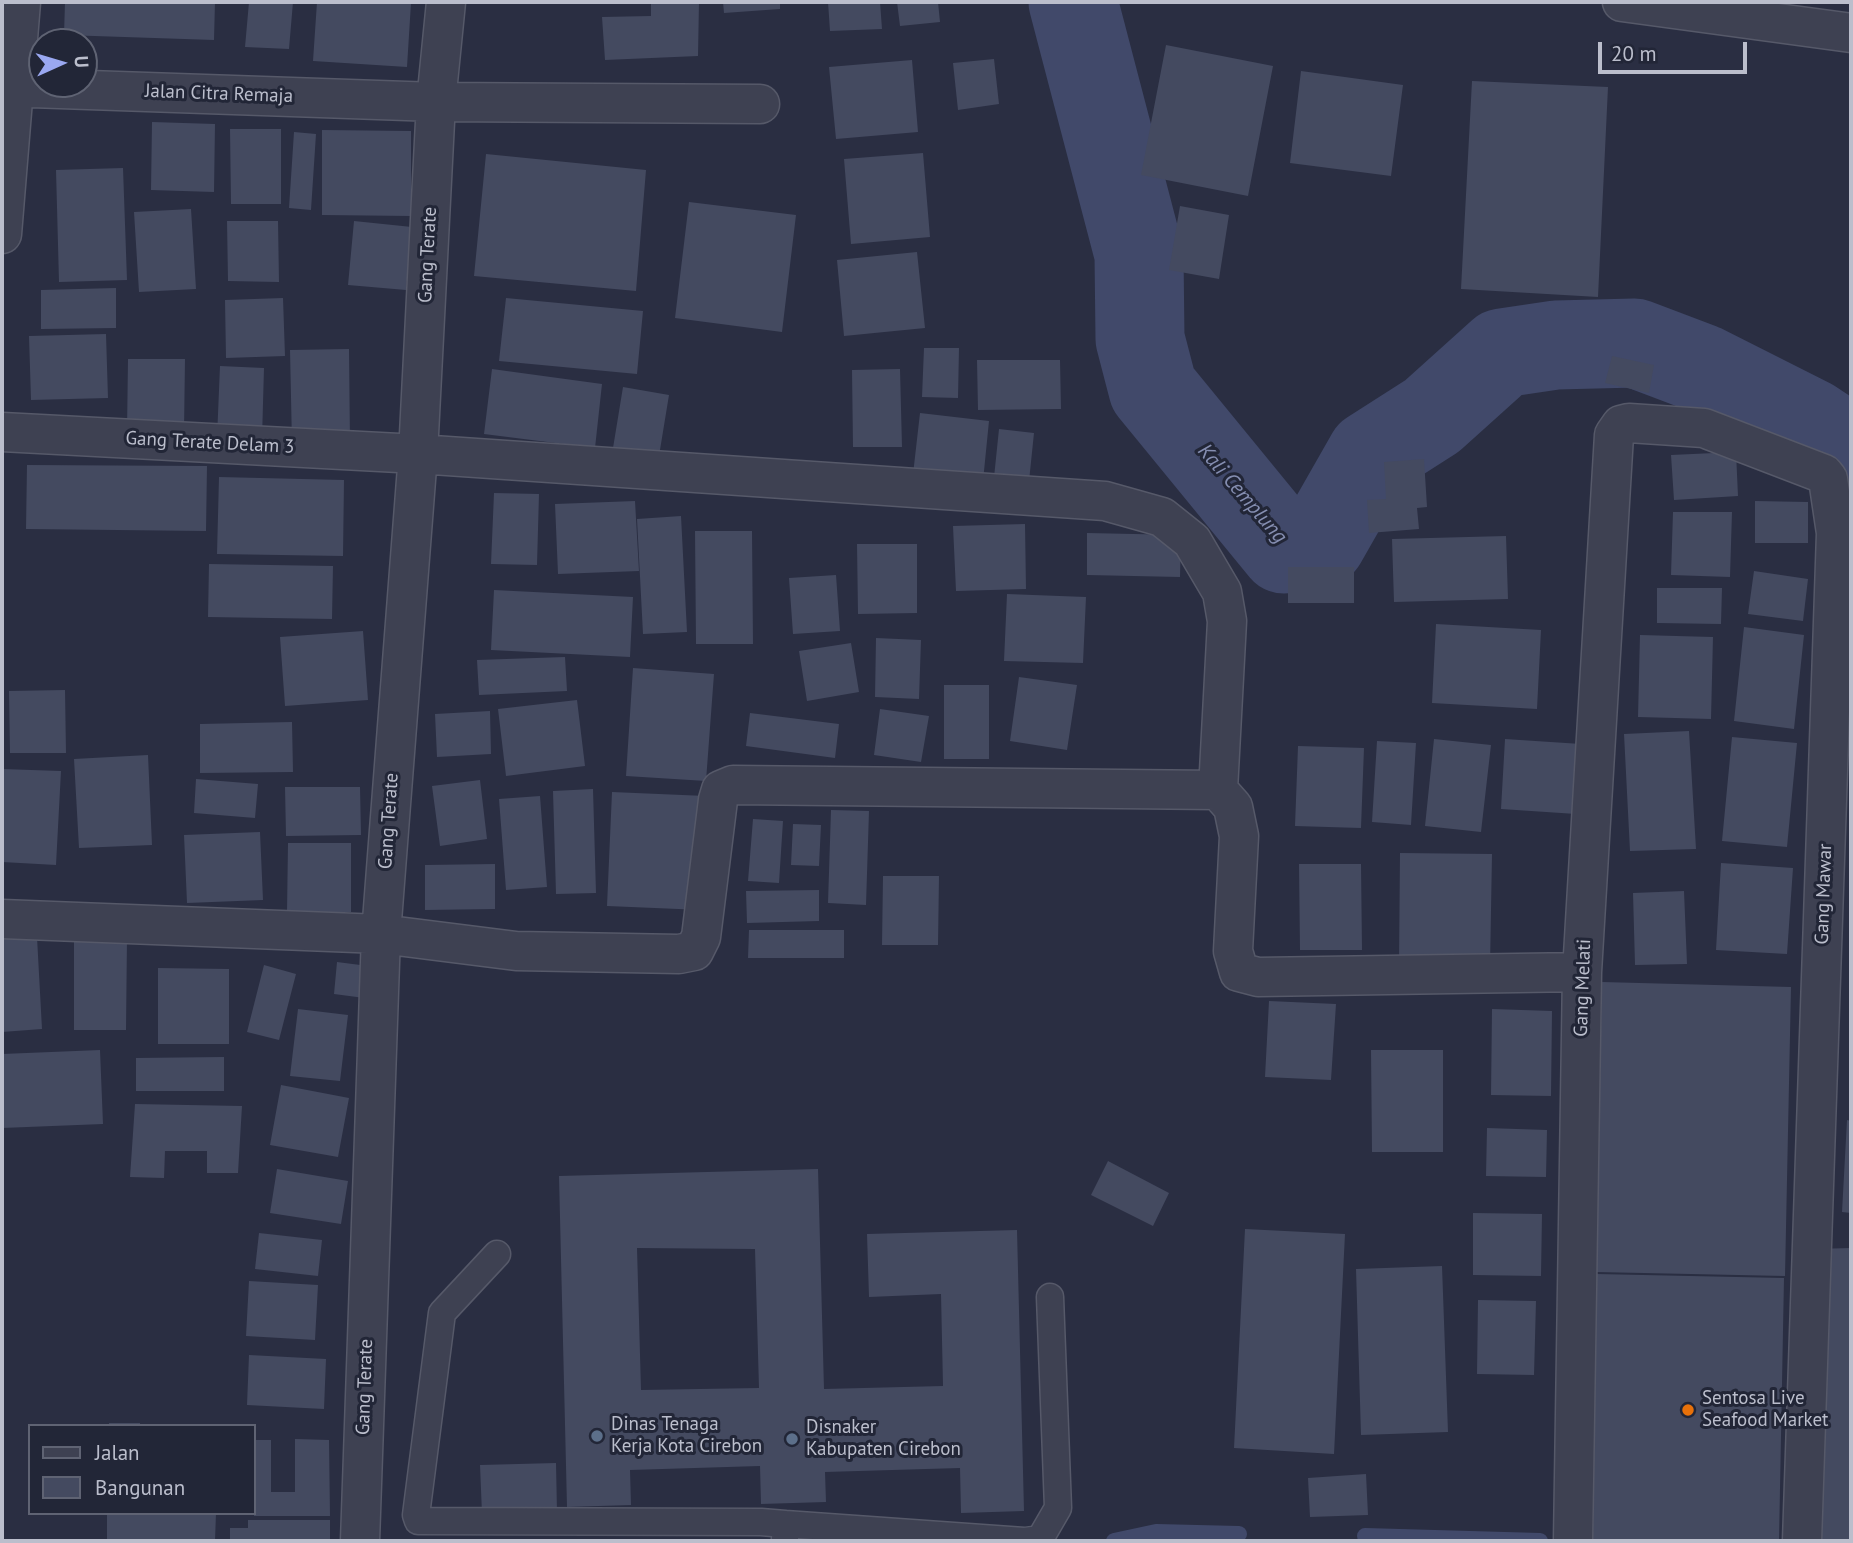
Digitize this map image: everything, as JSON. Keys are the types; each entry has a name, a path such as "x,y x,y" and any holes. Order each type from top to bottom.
{"street":[{"path":"2,234 9,87 21,2"},
{"name":"Gang Terate","path":"360,1541 381,934 418,454 436,102 446,2"},
{"path":"1622,2 1851,33"},
{"name":"Jalan Citra Remaja","path":"9,87 436,102 760,104"},
{"name":"Gang Mawar","path":"1614,435 1625,423 1702,428 1819,472 1828,479 1836,533 1802,1541"},
{"name":"Gang Terate Delam 3","path":"2,432 418,454 1105,501 1162,517 1192,541 1222,592 1227,621 1218,790"},
{"name":"Gang Melati","path":"1573,1541 1582,972 1614,435"},
{"path":"2,919 381,934 516,951 679,954 694,951 701,937 718,800 721,790 733,785 1218,790 1233,807 1239,836 1233,951 1239,972 1258,977 1582,972"}],"lane":[{"path":"497,1254 442,1313 415,1515 418,1521 1024,1541 1040,1539 1058,1508 1049,1297"}],"building":[{"path":"65,2 215,2 214,40 98,36 98,28 64,28"},
{"path":"249,2 293,2 289,49 245,47"},
{"path":"317,2 411,3 407,67 313,61"},
{"path":"651,2 699,2 698,56 605,60 602,17 651,16"},
{"path":"723,2 780,2 780,9 724,13"},
{"path":"828,2 880,2 882,29 830,31"},
{"path":"897,2 938,2 940,22 900,26"},
{"path":"1166,45 1273,66 1248,196 1141,175"},
{"path":"994,59 999,104 958,110 953,63"},
{"path":"912,60 918,132 836,139 829,67"},
{"path":"1301,71 1403,85 1391,176 1290,163"},
{"path":"1472,81 1608,87 1598,297 1461,289"},
{"path":"152,122 215,124 214,192 151,190"},
{"path":"230,129 281,129 281,204 231,204"},
{"path":"322,130 411,131 411,216 322,215"},
{"path":"294,132 316,134 311,210 289,208"},
{"path":"923,153 930,237 851,244 844,159"},
{"path":"486,154 646,170 636,291 474,276"},
{"path":"123,168 127,280 59,282 56,170"},
{"path":"689,202 796,215 782,332 675,318"},
{"path":"1180,206 1229,215 1219,279 1169,270"},
{"path":"191,209 196,289 139,292 134,212"},
{"path":"227,221 278,221 279,282 228,281"},
{"path":"354,221 412,227 406,290 348,285"},
{"path":"917,252 925,328 844,336 837,260"},
{"path":"116,288 116,328 41,329 41,290"},
{"path":"283,298 285,356 226,358 225,300"},
{"path":"506,298 643,311 637,374 499,361"},
{"path":"106,334 108,398 31,400 29,336"},
{"path":"924,348 959,348 958,398 922,397"},
{"path":"349,349 350,443 292,444 290,350"},
{"path":"1612,356 1654,365 1649,393 1605,383"},
{"path":"128,359 185,359 184,431 127,431"},
{"path":"977,360 1060,360 1061,409 978,410"},
{"path":"220,366 264,368 262,439 217,438"},
{"path":"492,369 602,384 595,448 484,434"},
{"path":"900,369 902,447 853,447 852,370"},
{"path":"623,387 669,395 659,456 613,448"},
{"path":"920,413 989,421 982,491 912,483"},
{"path":"999,429 1034,433 1028,491 993,487"},
{"path":"1736,452 1738,496 1674,500 1671,455"},
{"path":"1424,459 1427,507 1417,508 1419,529 1369,533 1367,500 1386,499 1384,462"},
{"path":"27,465 207,466 206,531 26,529"},
{"path":"219,477 344,480 343,556 217,554"},
{"path":"494,493 539,494 537,565 491,564"},
{"path":"635,501 639,571 558,574 555,504"},
{"path":"1755,501 1808,502 1808,543 1755,543"},
{"path":"1673,512 1732,512 1730,577 1671,575"},
{"path":"681,516 687,632 643,634 637,519"},
{"path":"1025,524 1026,589 956,591 953,526"},
{"path":"695,531 752,531 753,644 696,644"},
{"path":"1087,533 1181,535 1180,577 1087,575"},
{"path":"1506,536 1508,599 1394,602 1392,539"},
{"path":"857,544 917,544 917,613 858,614"},
{"path":"209,564 333,566 332,619 208,617"},
{"path":"1288,567 1354,567 1354,603 1288,603"},
{"path":"1754,571 1808,579 1803,621 1748,614"},
{"path":"836,575 840,631 793,634 789,578"},
{"path":"1657,588 1722,588 1721,624 1657,623"},
{"path":"494,590 633,597 630,657 491,650"},
{"path":"1007,594 1086,597 1083,663 1004,661"},
{"path":"1436,624 1541,630 1537,709 1432,703"},
{"path":"1744,627 1804,635 1794,729 1734,721"},
{"path":"363,631 368,700 285,706 280,637"},
{"path":"1640,635 1713,637 1711,719 1638,717"},
{"path":"876,638 921,640 919,699 875,697"},
{"path":"851,643 859,692 807,701 799,651"},
{"path":"565,657 567,691 479,695 477,660"},
{"path":"633,668 714,674 706,781 626,776"},
{"path":"1019,677 1077,685 1067,750 1010,741"},
{"path":"944,685 989,685 989,759 944,759"},
{"path":"65,690 66,753 10,753 9,691"},
{"path":"577,700 585,766 506,776 498,709"},
{"path":"880,709 929,716 921,762 874,755"},
{"path":"490,711 491,754 437,757 435,714"},
{"path":"750,713 839,724 835,758 746,746"},
{"path":"292,722 293,772 200,773 200,724"},
{"path":"1689,731 1696,849 1630,851 1624,734"},
{"path":"1732,737 1797,743 1787,847 1722,841"},
{"path":"1434,739 1491,745 1481,832 1425,826"},
{"path":"1505,739 1581,744 1576,814 1501,809"},
{"path":"1377,741 1416,743 1411,825 1372,822"},
{"path":"1298,746 1364,748 1361,828 1295,826"},
{"path":"148,755 152,845 79,848 74,759"},
{"path":"2,769 61,771 56,865 2,862"},
{"path":"196,779 258,784 255,818 194,813"},
{"path":"480,780 487,839 440,846 432,786"},
{"path":"285,787 360,787 361,835 286,836"},
{"path":"593,789 596,893 556,894 553,791"},
{"path":"612,792 706,796 702,910 607,906"},
{"path":"540,796 547,887 506,890 499,799"},
{"path":"831,810 869,811 866,905 828,903"},
{"path":"753,819 783,821 779,883 748,881"},
{"path":"793,824 821,825 819,866 791,865"},
{"path":"260,832 263,900 187,903 184,835"},
{"path":"288,843 351,843 351,912 287,912"},
{"path":"1400,853 1492,854 1490,967 1399,965"},
{"path":"1721,863 1793,868 1787,954 1716,950"},
{"path":"495,864 495,909 425,910 425,865"},
{"path":"1299,864 1361,864 1362,950 1300,950"},
{"path":"883,876 939,876 938,945 882,945"},
{"path":"819,890 819,921 747,923 746,891"},
{"path":"1684,891 1687,964 1635,965 1633,893"},
{"path":"749,930 844,930 844,958 748,958"},
{"path":"37,937 42,1029 2,1032 2,939"},
{"path":"74,938 127,938 126,1030 74,1030"},
{"path":"337,962 376,967 372,999 334,994"},
{"path":"264,965 296,974 279,1040 247,1032"},
{"path":"158,968 229,969 229,1044 158,1044"},
{"path":"1602,982 1791,987 1785,1276 1596,1272"},
{"path":"1269,1001 1336,1004 1331,1080 1265,1077"},
{"path":"298,1009 348,1015 340,1081 290,1076"},
{"path":"1492,1009 1552,1011 1551,1096 1491,1095"},
{"path":"100,1050 103,1124 2,1128 2,1054"},
{"path":"1371,1050 1443,1050 1443,1152 1372,1152"},
{"path":"224,1057 224,1091 136,1091 136,1058"},
{"path":"281,1085 349,1098 338,1157 270,1145"},
{"path":"135,1104 242,1106 238,1173 207,1173 207,1151 165,1151 164,1178 130,1177"},
{"path":"1847,1120 1851,1121 1851,1213 1842,1212"},
{"path":"1487,1128 1547,1130 1546,1177 1486,1176"},
{"path":"1108,1161 1169,1193 1153,1226 1091,1195"},
{"path":"277,1169 348,1181 341,1224 270,1213"},
{"path":"818,1169 824,1389 943,1386 941,1294 869,1297 867,1234 1017,1230 1024,1511 961,1513 960,1468 825,1472 826,1502 761,1504 760,1466 630,1470 631,1505 567,1507 559,1176","holes":["637,1248 755,1249 759,1388 641,1390"]},
{"path":"1473,1213 1542,1214 1541,1276 1473,1275"},
{"path":"1245,1229 1345,1234 1334,1454 1234,1448"},
{"path":"259,1233 322,1240 318,1276 255,1269"},
{"path":"1851,1248 1851,1541 1810,1541 1815,1249"},
{"path":"1442,1266 1448,1432 1361,1435 1356,1269"},
{"name":"Sentosa Live Seafood Market","path":"1596,1274 1784,1278 1779,1541 1593,1541"},
{"path":"249,1281 318,1285 315,1340 246,1336"},
{"path":"1478,1300 1536,1301 1534,1375 1477,1374"},
{"path":"249,1355 326,1359 324,1409 247,1405"},
{"path":"109,1423 140,1423 140,1424"},
{"path":"295,1439 329,1440 330,1516 254,1516 256,1440 271,1440 271,1492 295,1492"},
{"path":"556,1463 557,1512 482,1514 480,1465"},
{"path":"1366,1474 1368,1515 1310,1517 1308,1478"},
{"path":"107,1515 216,1515 215,1541 107,1541"},
{"path":"248,1520 330,1520 330,1541 230,1541 230,1528 248,1528"}],"waterway":[{"name":"Kali Cemplung","path":"1073,2 1139,254 1140,339 1153,389 1284,549 1322,541 1371,455 1432,416 1502,353 1556,345 1635,343 1701,368 1810,423 1851,450"},
{"path":"1114,1541 1156,1532 1239,1534"},
{"path":"1365,1536 1540,1541"}],"place":[{"name":"Sentosa Live Seafood Market","path":"1688,1410"},
{"name":"Dinas Tenaga Kerja Kota Cirebon","path":"597,1436"},
{"name":"Disnaker Kabupaten Cirebon","path":"792,1439"}]}
